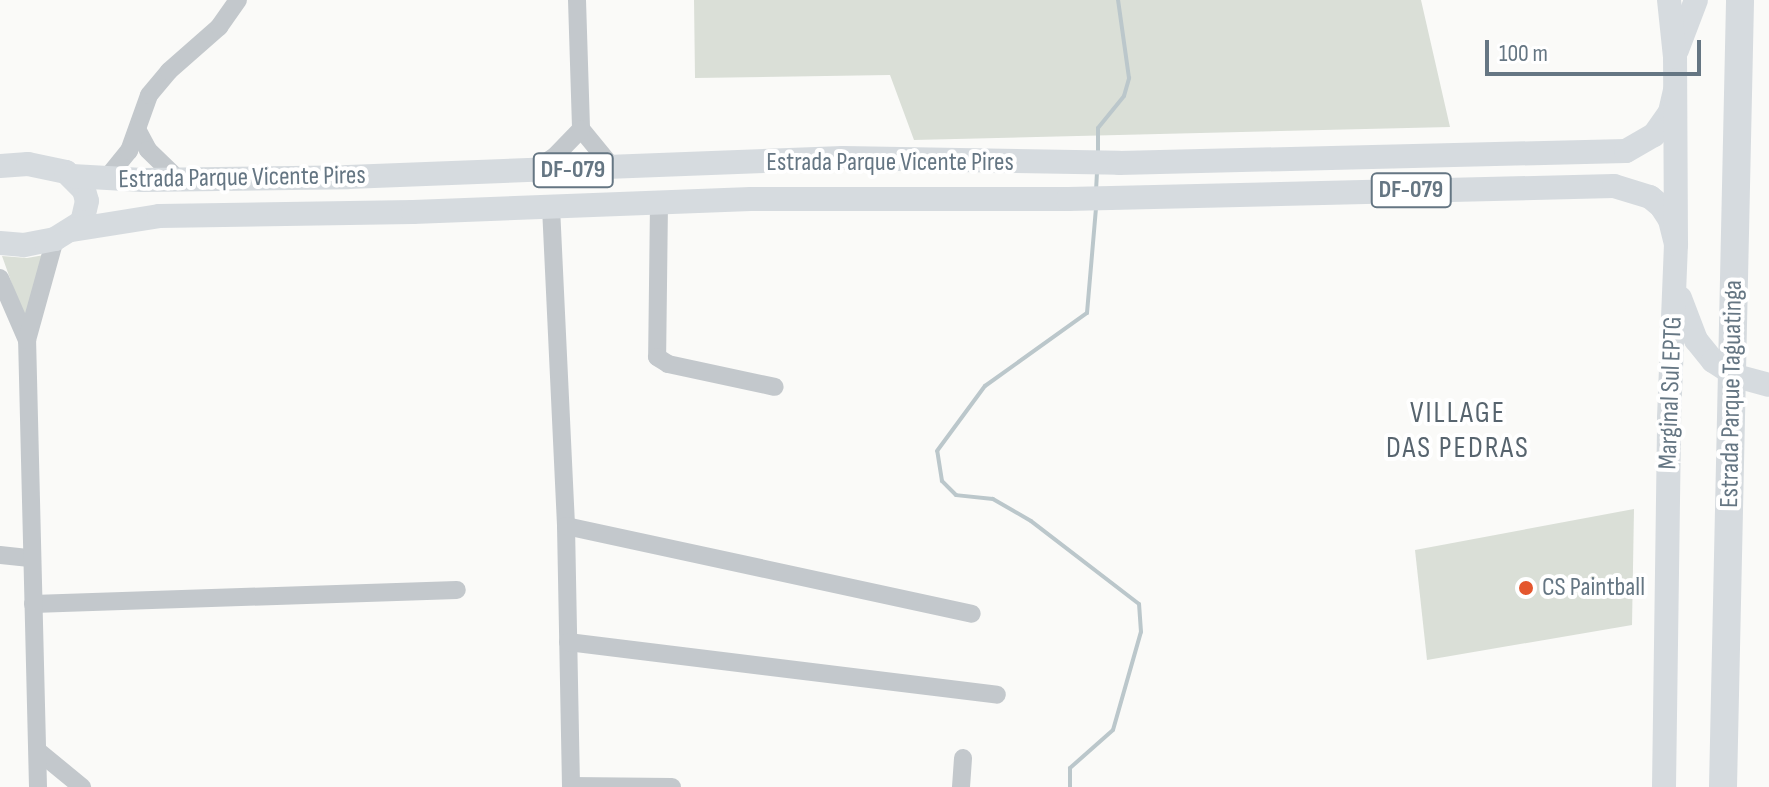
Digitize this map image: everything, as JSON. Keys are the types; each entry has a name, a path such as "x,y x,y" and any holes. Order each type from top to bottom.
{"highway":[{"name":"Estrada Parque Taguatinga","path":"1723,787 1740,0"}],"main road":[{"name":"Marginal Sul EPTG","path":"1664,787 1676,244 1675,57 1669,0"},
{"path":"1675,57 1696,0"},
{"name":"Estrada Parque Vicente Pires","path":"72,176 178,179 531,171 843,158 1119,163 1626,151 1654,135 1670,112 1675,91"},
{"path":"792,200 804,191 798,161"},
{"name":"DF-079","path":"0,166 28,164 72,176"},
{"path":"64,234 82,222 87,201 84,190 72,176"},
{"name":"Estrada Parque Vicente Pires","path":"64,234 159,216 792,200 1068,199 1614,186 1650,197 1661,206 1670,220 1676,244"},
{"name":"DF-079","path":"0,243 24,245 64,234"},
{"path":"1675,272 1682,313 1696,340 1713,361 1736,376 1769,385"}],"street":[{"path":"106,179 124,159 138,131 149,95 169,71 219,27 238,0"},
{"path":"577,0 581,129 613,168"},
{"path":"531,171 545,165 581,129"},
{"path":"138,131 148,150 178,179"},
{"path":"659,203 657,357 668,364 775,387"},
{"path":"551,207 566,526 571,786 672,787"},
{"path":"38,787 27,340 64,234"},
{"path":"0,278 27,340"},
{"path":"566,526 972,614"},
{"path":"0,555 30,558"},
{"path":"33,604 457,590"},
{"path":"568,642 997,695"},
{"path":"38,751 82,787"},
{"path":"961,787 963,758"}],"shaded area":[{"path":"694,0 1421,0 1450,127 914,140 890,75 695,78"},
{"path":"50,254 28,329 2,256 27,258"},
{"name":"CS Paintball","path":"1634,509 1632,625 1427,660 1415,550"}],"waterway":[{"path":"1098,155 1098,128 1124,96 1129,78 1118,0"},
{"path":"1096,191 1097,172"},
{"path":"1070,787 1070,768 1113,730 1141,632 1139,604 1031,521 993,499 956,495 942,481 937,451 985,386 1087,313 1096,208"}],"place":[{"name":"CS Paintball","path":"1526,588"}],"district":[{"name":"VILLAGE DAS PEDRAS","path":"1458,430"}]}
